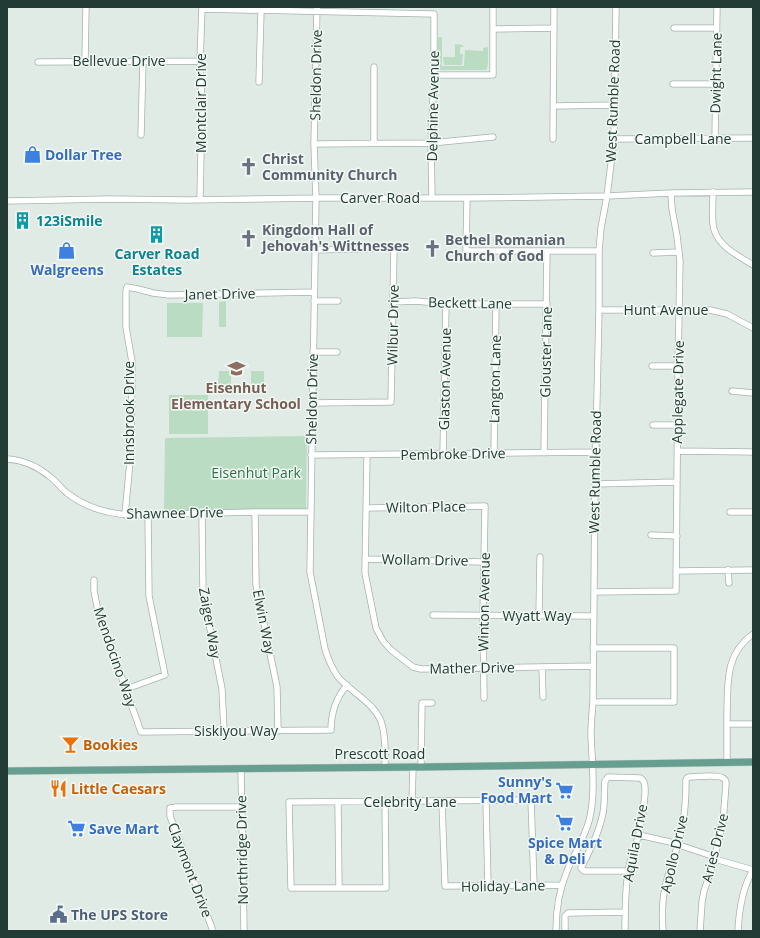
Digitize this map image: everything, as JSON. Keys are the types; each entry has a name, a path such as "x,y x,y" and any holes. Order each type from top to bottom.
{"main road":[{"name":"Prescott Road","path":"7,772 753,762"}],"street":[{"path":"85,62 86,7"},
{"path":"434,75 493,75 493,7"},
{"path":"553,139 554,7"},
{"name":"West Rumble Road","path":"556,931 556,916 562,884 584,836 589,821 592,800 591,734 593,702 599,251 614,139 616,7"},
{"name":"Dwight Lane","path":"715,139 717,7"},
{"path":"202,8 261,11 317,9 374,10"},
{"name":"Montclair Drive","path":"200,199 202,105 200,61 202,8"},
{"name":"Sheldon Drive","path":"317,9 314,144 316,198 310,572 328,659 339,678 366,700 380,720 384,736 385,767"},
{"name":"Delphine Avenue","path":"374,10 434,14 434,75 431,143 432,198"},
{"path":"259,82 261,11"},
{"path":"493,29 554,28"},
{"path":"674,28 716,28"},
{"path":"141,135 143,61"},
{"name":"Bellevue Drive","path":"38,62 200,61"},
{"path":"374,67 374,143"},
{"path":"673,84 716,84"},
{"path":"554,106 614,105"},
{"path":"314,144 431,143 493,137"},
{"name":"Campbell Lane","path":"614,139 753,138"},
{"path":"713,192 713,225 717,236 724,246 753,265"},
{"name":"Carver Road","path":"7,201 110,199 186,200 467,198 753,192"},
{"name":"Applegate Drive","path":"594,592 676,591 680,261 671,193"},
{"path":"467,198 466,251 599,251"},
{"name":"Wilbur Drive","path":"312,403 391,402 394,248 314,250"},
{"name":"Glouster Lane","path":"544,453 547,251"},
{"path":"653,253 679,252"},
{"name":"Janet Drive","path":"128,288 169,295 314,292"},
{"name":"Innsbrook Drive","path":"125,514 131,451 132,378 132,362 126,327 126,291 128,288"},
{"path":"314,301 338,301"},
{"name":"Beckett Lane","path":"393,302 416,301 446,304 547,304"},
{"name":"Glaston Avenue","path":"443,454 446,304"},
{"name":"Langton Lane","path":"494,453 496,304"},
{"name":"Hunt Avenue","path":"599,310 710,310 733,316 753,328"},
{"path":"313,352 337,352"},
{"path":"652,366 678,366"},
{"path":"732,391 753,393"},
{"path":"652,425 678,425"},
{"name":"Pembroke Drive","path":"311,455 596,452"},
{"path":"678,452 753,452"},
{"name":"Mather Drive","path":"367,455 365,573 376,628 383,641 391,650 416,668 421,669 593,666"},
{"name":"Shawnee Drive","path":"7,459 28,463 36,467 50,476 68,493 86,504 113,513 148,515 310,512"},
{"path":"595,484 677,482"},
{"name":"Wilton Place","path":"366,508 486,506"},
{"name":"Winton Avenue","path":"484,698 484,562 486,506"},
{"name":"Elwin Way","path":"255,512 256,585 276,687 278,731"},
{"path":"730,512 753,512"},
{"name":"Zaiger Way","path":"202,514 203,592 222,689 224,731"},
{"path":"126,689 164,675 149,596 148,515"},
{"path":"651,535 677,536"},
{"path":"539,616 540,557"},
{"name":"Wollam Drive","path":"365,559 484,562"},
{"path":"676,570 753,570"},
{"path":"728,570 729,583"},
{"name":"Mendocino Way","path":"94,580 94,591 98,611 141,732"},
{"name":"Wyatt Way","path":"433,615 594,616"},
{"path":"727,762 728,676 735,654 740,646 753,634"},
{"path":"593,648 674,648 674,702 593,702"},
{"path":"542,667 543,697"},
{"name":"Siskiyou Way","path":"141,732 331,730 334,706 347,685"},
{"path":"421,767 422,703 432,703"},
{"path":"727,724 753,724"},
{"path":"412,802 413,767"},
{"name":"Northridge Drive","path":"241,768 244,931"},
{"name":"Aries Drive","path":"687,778 718,776 724,778 726,781 726,799 723,822 715,858 704,892 700,931"},
{"name":"Aquila Drive","path":"625,931 628,870 643,815 645,788 643,779 637,777 608,777 604,784 603,812 600,824 594,841 581,868 584,871 628,870"},
{"name":"Apollo Drive","path":"663,931 662,910 665,888 678,845 684,817 687,778"},
{"name":"Celebrity Lane","path":"339,888 291,888 289,802 442,802 532,800 534,885"},
{"path":"486,801 488,886"},
{"path":"338,802 339,888 386,888 385,802"},
{"name":"Holiday Lane","path":"442,802 445,886 562,884"},
{"name":"Claymont Drive","path":"213,931 170,816 170,808 242,807"},
{"path":"638,835 678,845 753,870 741,903 738,931"},
{"path":"565,931 565,916 568,913 625,912"}],"green space":[{"path":"438,37 442,37 442,66 464,66 465,50 483,51 483,48 488,47 487,69 439,70"},
{"path":"455,44 463,45 463,47 460,47 460,54 463,54 462,65 444,65 443,57 455,57"},
{"path":"226,301 226,327 219,327 219,302"},
{"path":"167,303 203,303 202,337 167,337"},
{"path":"219,371 231,371 231,387 218,387"},
{"path":"251,371 264,371 264,388 251,388"},
{"path":"169,395 208,395 208,434 169,434"},
{"name":"Eisenhut Park","path":"307,436 306,509 164,511 165,438"}],"place":[{"name":"Dollar Tree","path":"32,155"},
{"name":"Christ Community Church","path":"249,167"},
{"name":"123iSmile","path":"23,221"},
{"name":"Carver Road Estates","path":"157,234"},
{"name":"Kingdom Hall of Jehovah's Wittnesses","path":"249,238"},
{"name":"Bethel Romanian Church of God","path":"432,248"},
{"name":"Walgreens","path":"67,250"},
{"name":"Eisenhut Elementary School","path":"236,368"},
{"name":"Bookies","path":"70,745"},
{"name":"Little Caesars","path":"58,789"},
{"name":"Sunny's Food Mart","path":"565,790"},
{"name":"Spice Mart & Deli","path":"565,823"},
{"name":"Save Mart","path":"76,829"},
{"name":"The UPS Store","path":"58,915"}]}
